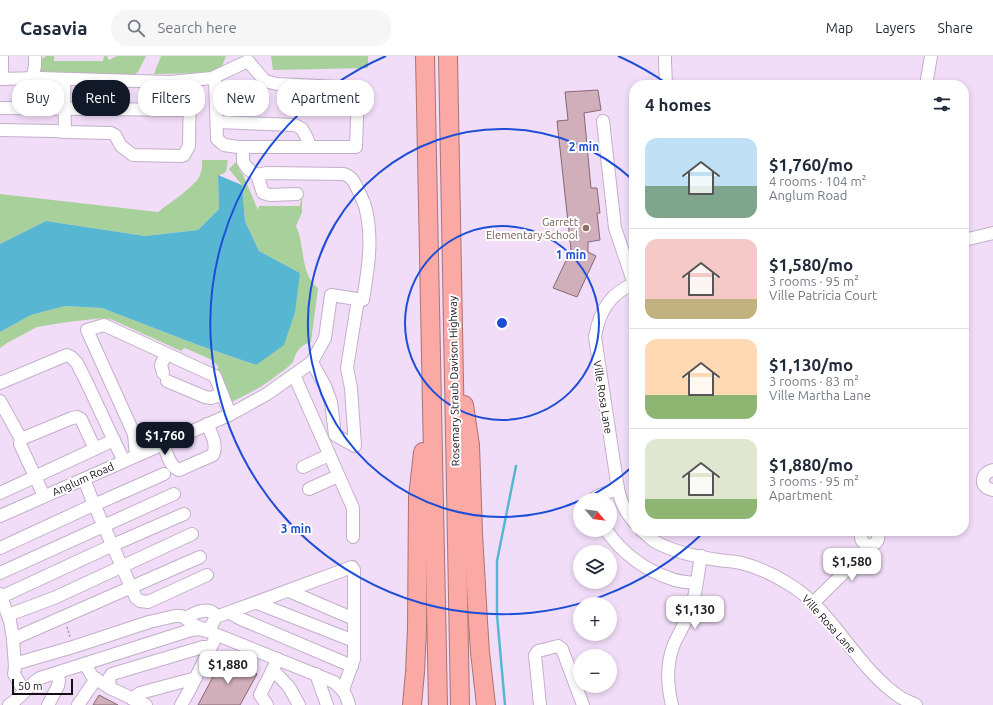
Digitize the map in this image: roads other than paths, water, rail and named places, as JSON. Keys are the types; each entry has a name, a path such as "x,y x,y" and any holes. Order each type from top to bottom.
{"highway":[{"name":"Rosemary Straub Davison Highway","path":"425,56 438,705"},
{"name":"Rosemary Straub Davison Highway","path":"448,56 460,705"},
{"path":"453,340 470,445 478,621 486,705"},
{"path":"412,705 417,628 418,497 431,376"}],"street":[{"path":"2,56 1,79 32,78 138,81"},
{"path":"32,78 35,66 34,56"},
{"path":"666,56 666,80"},
{"path":"927,80 931,56"},
{"path":"190,80 212,78 248,61 265,81 277,84 358,88 356,148 243,147 224,145 217,139 215,77"},
{"path":"64,79 65,132"},
{"path":"0,108 138,110"},
{"path":"0,130 111,133 115,135 121,146 133,155 181,156 184,155 189,146 190,116"},
{"path":"603,121 615,228 629,269"},
{"path":"217,122 295,125 302,129 310,147"},
{"path":"243,147 243,162 248,169 257,175 262,193 270,195 297,194"},
{"path":"257,175 267,173 344,174 349,176 355,182 366,208 370,240 363,300 358,299 331,295 325,338 312,362 325,386 331,402 335,435 355,446 351,388 347,368 358,299"},
{"path":"969,239 993,233"},
{"name":"Ville Rosa Lane","path":"629,286 621,290 611,299 603,310 597,324 594,337 618,489 621,503 629,516"},
{"path":"136,456 134,434 87,330 104,325 215,376 230,414"},
{"path":"166,354 161,365 165,377 205,397 212,398 222,394"},
{"path":"0,383 67,355 71,357 77,363 88,383 124,461"},
{"name":"Anglum Road","path":"0,516 230,414 267,394 312,362"},
{"path":"294,375 352,508 353,537"},
{"path":"0,400 21,439 20,444 44,496"},
{"path":"21,439 77,417 81,419 94,449"},
{"path":"163,444 171,466 174,469 179,470 213,454 215,450 215,443 207,424"},
{"path":"0,493 114,440"},
{"path":"303,467 329,455"},
{"path":"993,470 986,473 983,481 986,488 993,490"},
{"path":"0,548 91,506 94,503 164,474"},
{"path":"309,489 338,476"},
{"path":"84,479 136,598 140,601 148,602 207,576"},
{"path":"606,493 618,489"},
{"path":"0,573 174,494"},
{"path":"24,691 14,674 13,639 10,621 1,595 184,514"},
{"path":"8,615 54,598 192,534"},
{"name":"Ville Rosa Lane","path":"648,536 667,547 684,553 717,560 736,562 760,570 787,583 813,603 880,681 901,698 916,705"},
{"path":"861,536 862,542 868,545 872,545 878,541 879,536"},
{"path":"611,537 624,552 642,565 673,580 696,583"},
{"path":"813,603 864,553 868,545"},
{"path":"672,705 668,681 670,658 674,645 692,605 701,556"},
{"path":"13,639 200,557"},
{"path":"9,705 40,678 191,630 205,630 212,625 216,618 352,567 354,570 354,659 343,690"},
{"path":"289,591 354,618"},
{"path":"257,603 354,641"},
{"path":"186,618 202,611 214,613 216,618"},
{"path":"230,613 352,666"},
{"path":"15,667 18,663 149,622 181,616 186,618 194,625 276,665 316,674 334,682 343,690 349,705"},
{"path":"181,705 217,635"},
{"path":"540,705 535,655 538,651 558,646 562,650 583,705"},
{"path":"110,688 109,678 112,674 203,647 211,647"},
{"path":"85,664 92,676 110,688 146,705"},
{"path":"266,705 260,695 276,665"},
{"path":"276,665 299,705"},
{"path":"48,705 58,686 59,680 57,672"},
{"path":"316,674 327,705"},
{"path":"78,705 96,678"},
{"path":"132,699 140,693 196,678"}],"water":[{"path":"218,175 242,185 245,221 259,251 300,273 295,312 284,345 256,365 198,345 102,308 65,306 31,315 0,332 0,244 46,221 145,236 198,230 219,209"}],"waterway":[{"path":"505,705 497,615 497,561 516,466"}],"place":[{"name":"Garrett Elementary School","path":"586,228"}]}
